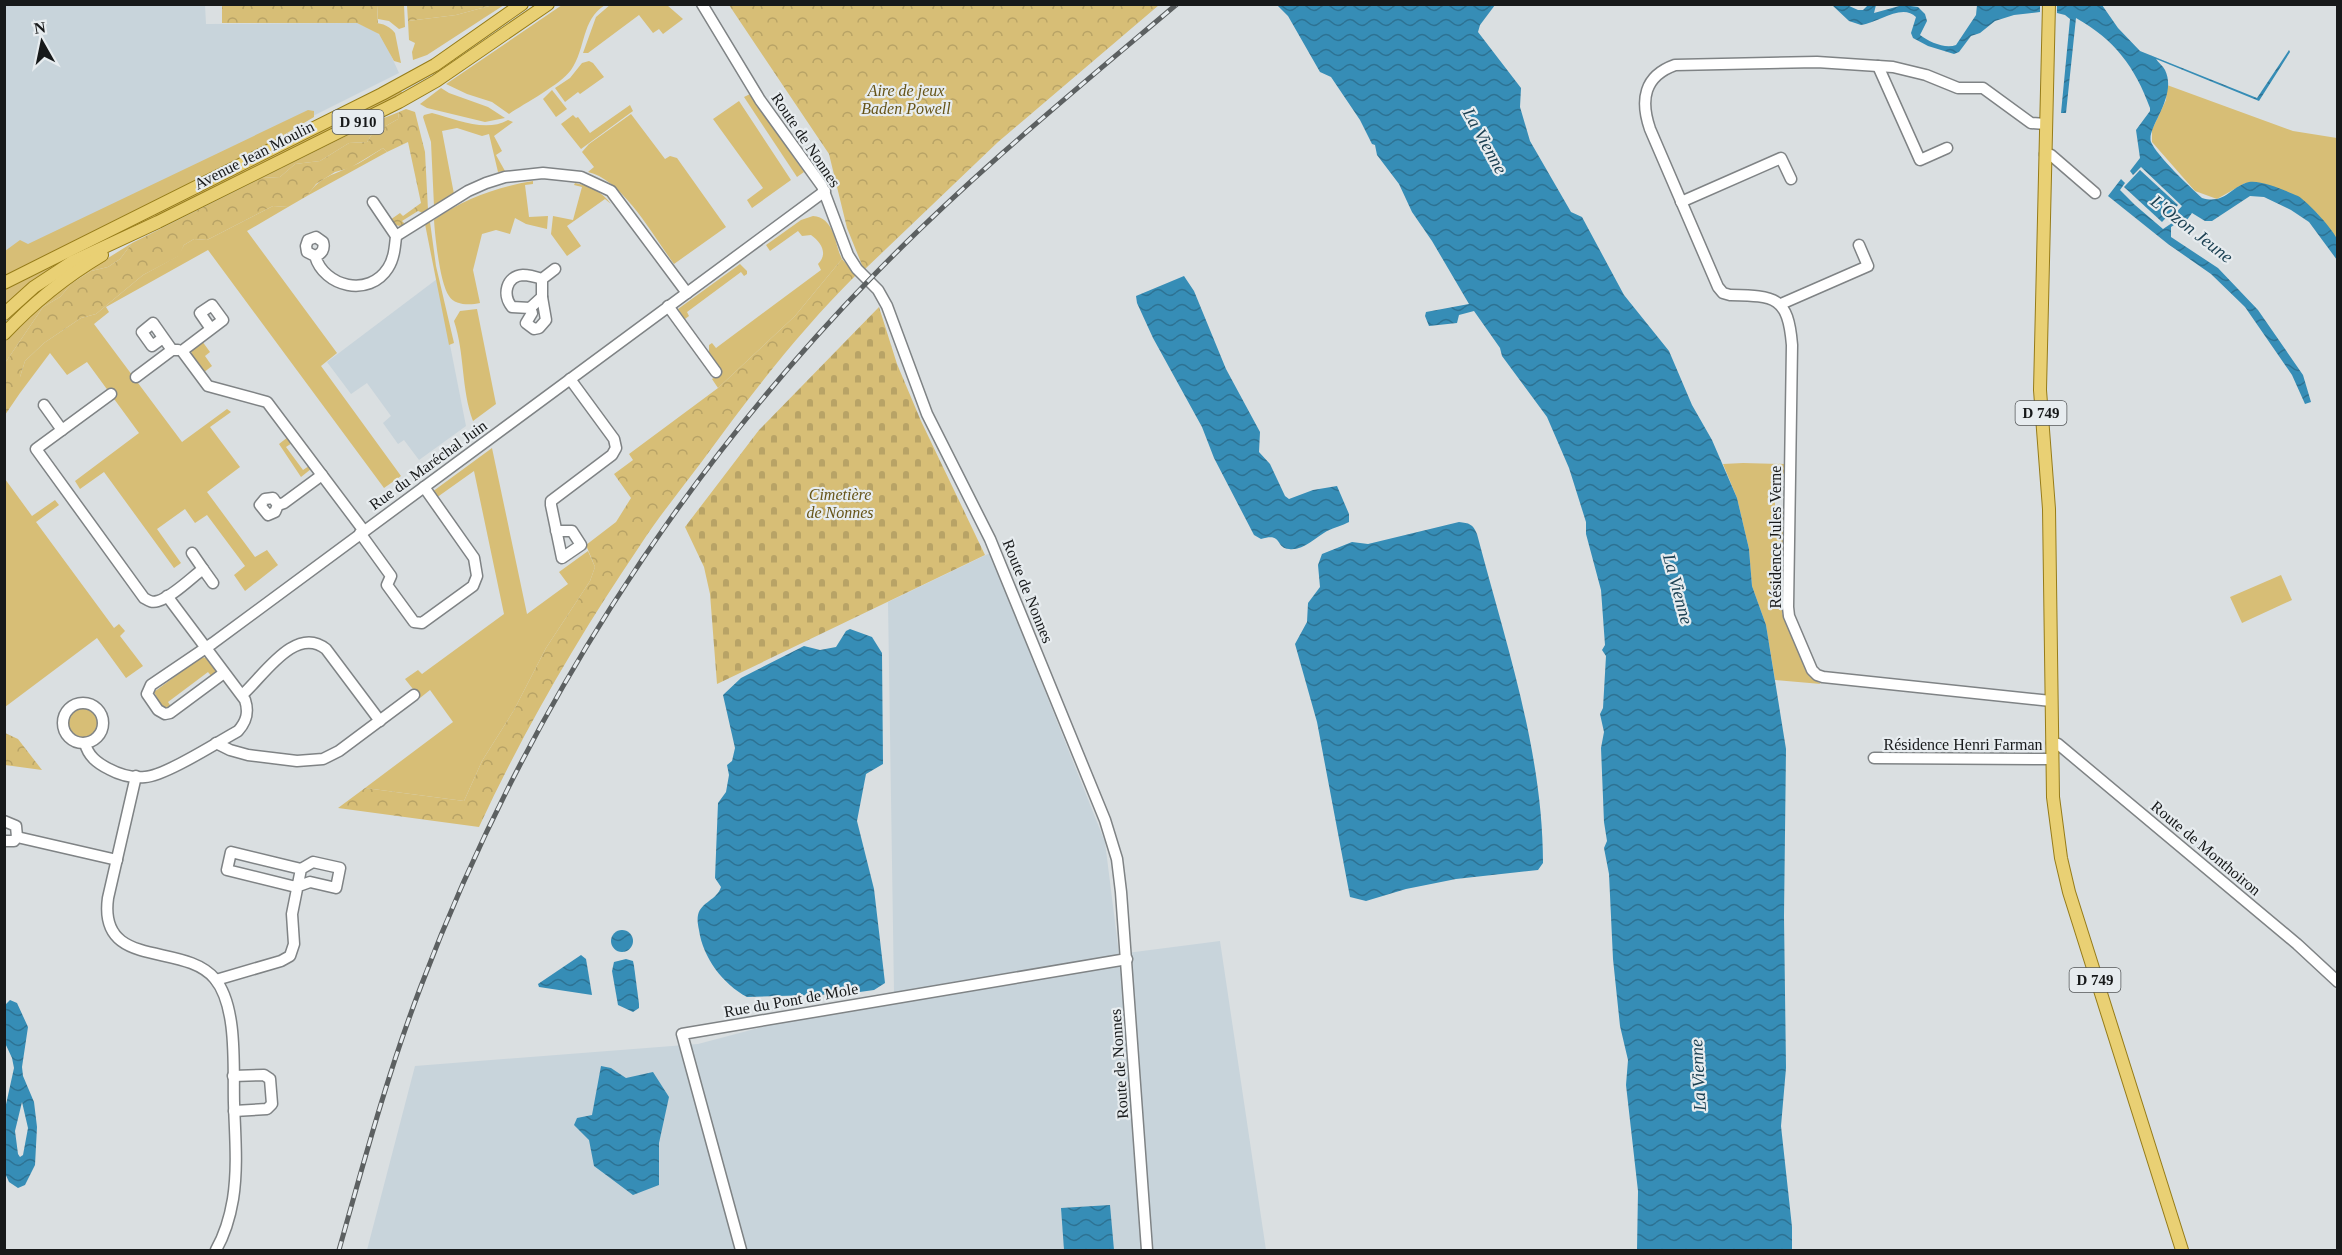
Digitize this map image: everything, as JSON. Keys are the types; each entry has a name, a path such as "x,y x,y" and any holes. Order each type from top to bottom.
{"main road":[{"name":"Avenue Jean Moulin","path":"4,283 382,94 435,65 522,4"},
{"name":"Avenue Jean Moulin","path":"4,314 34,287 64,267 418,91 548,4"},
{"name":"D 749","path":"2049,4 2039,354 2049,509 2050,701 2056,831 2069,892 2182,1251"},
{"name":"D 910","path":"4,334 40,297 61,280 158,222"}],"street":[{"name":"Route de Nonnes","path":"702,4 760,100 825,191 848,255 857,269 878,290 887,306 927,414 990,539 1105,820 1117,859 1127,959 1147,1251"},
{"path":"1859,245 1868,266 1781,304 1772,298 1760,295 1723,293 1718,287 1650,129 1644,106 1647,88 1653,80 1666,68 1675,65 1817,62 1878,66 1926,75 1958,88 1983,88 2031,123 2046,124"},
{"path":"1878,66 1920,160 1947,148"},
{"path":"2046,154 2051,155 2095,193"},
{"path":"1681,202 1781,158 1791,179"},
{"path":"315,255 319,267 332,280 344,285 364,285 378,278 388,268 396,236 468,191 486,183 506,177 543,173 582,177 611,191 687,293"},
{"name":"Rue du Maréchal Juin","path":"224,673 170,713 161,712 147,694 148,688 206,648 825,191"},
{"path":"373,202 396,236"},
{"path":"542,279 542,297 547,314 546,320 539,328 534,329 506,300 506,290 512,279 522,275 542,279 555,269"},
{"path":"526,323 531,310 542,297"},
{"name":"Résidence Jules Verne","path":"1781,304 1789,323 1792,345 1788,607 1789,616 1812,670 1823,677 2050,701"},
{"path":"669,306 716,372"},
{"path":"512,307 547,314"},
{"path":"136,376 211,329"},
{"path":"163,338 177,350 208,386 267,402 322,475 391,576 387,585 414,622 422,623 473,586 477,576 474,558 424,487"},
{"path":"556,531 551,501 612,455 616,448 614,440 570,379"},
{"path":"111,394 36,449 144,598 150,602 157,602 203,569"},
{"path":"44,405 62,430"},
{"path":"278,505 322,475"},
{"path":"192,553 213,583"},
{"path":"85,743 90,756 100,764 116,773 144,777 160,773 238,731 243,725 247,712 242,695 167,596"},
{"path":"242,695 262,671 286,653 301,643 314,642 326,649 380,721"},
{"path":"216,743 248,755 315,761 339,751 414,695"},
{"name":"Route de Monthoiron","path":"2052,743 2058,744 2190,853 2297,944 2337,982"},
{"name":"Résidence Henri Farman","path":"1874,758 2052,759"},
{"path":"136,776 107,908 108,918 115,934 132,948 190,963 210,973 222,991 229,1018 236,1168 228,1222 216,1251"},
{"path":"4,821 16,826 17,837"},
{"path":"17,837 117,860"},
{"path":"4,841 14,841 17,837"},
{"path":"231,852 301,869 313,862 340,868 336,888 310,882 296,887 227,870 231,852"},
{"path":"216,980 290,956 294,944 292,914 301,869"},
{"name":"Rue du Pont de Mole","path":"741,1251 682,1034 1127,959"},
{"path":"233,1076 264,1075 270,1079 272,1104 267,1109 234,1111"}],"shaded area":[{"path":"5,5 205,5 206,24 357,23 375,31 383,38 399,73 5,270"},
{"path":"437,279 466,426 419,460 404,440 398,444 383,423 391,416 367,383 351,394 327,362"},
{"path":"990,553 1105,842 1119,954 1220,941 1266,1250 367,1250 415,1066 698,1044 894,992 888,602"}],"green space":[{"path":"407,4 493,5 456,15 408,21"},
{"path":"611,4 667,5 683,19 663,34 659,29 653,33 639,15 588,53 583,53 596,17"},
{"path":"222,5 377,5 378,23 222,23"},
{"path":"377,5 404,5 405,27 399,29 389,21 378,19"},
{"path":"493,5 504,5 427,55 413,60 412,52 415,43 409,40 408,21 456,15"},
{"path":"562,5 605,5 592,19 571,70 551,88 509,114 492,102 446,84"},
{"name":"Aire de jeux Baden Powell","path":"729,5 1159,5 998,142 864,270 847,228 829,154"},
{"path":"357,23 378,23 391,29 395,33 401,63 394,61 379,34"},
{"path":"589,61 604,77 565,102 555,88 570,78 582,63"},
{"path":"2167,85 2293,131 2337,138 2337,243 2317,213 2245,183 2217,199 2195,191 2152,142 2152,130 2166,100"},
{"path":"441,88 488,107 505,118 485,122 427,108 420,104"},
{"path":"552,90 567,109 556,117 543,99"},
{"path":"401,91 403,94 87,250 5,308 5,288"},
{"path":"750,94 804,172 797,177 744,97"},
{"path":"739,101 791,180 752,208 747,200 763,188 713,119"},
{"path":"630,105 633,111 581,149 561,124 573,115 578,117 590,133"},
{"path":"406,109 415,112 425,152 428,210 423,213 418,211 402,221 406,225 397,226 390,220 400,213 403,216 421,203 408,142 387,152 383,148 350,168 335,172 316,184 307,196 288,207 273,206 207,240 194,239 184,245 179,256 143,275 96,314 81,318 44,343 25,361 20,377 20,393 5,415 5,363 43,307 60,297 72,283 91,271 108,267 120,259 132,243 262,178 280,177 295,164 320,161 349,143 367,142 372,134 398,119 399,112"},
{"path":"308,110 314,111 314,117 255,152 5,277 5,251 20,240 28,244"},
{"path":"399,112 398,119 372,134 367,142 349,143 320,161 295,164 280,177 262,178 374,122"},
{"path":"432,113 480,125 499,124 508,120 513,122 494,136 502,151 496,155 505,171 498,172 489,134 482,136 457,128 442,131 454,194 434,206 431,142 423,117"},
{"path":"631,114 665,159 670,156 677,158 726,227 674,264 625,197 601,177 588,172 594,167 582,152 589,144"},
{"path":"383,148 387,152 307,196 326,178 359,163"},
{"path":"533,181 533,184 525,185 529,217 548,216 547,229 526,224 515,218 510,234 496,230 482,234 473,270 480,303 455,302 449,296 443,281 438,260 434,220 481,195"},
{"path":"575,183 595,190 611,204 605,199 567,226 581,246 567,256 551,234 553,216 573,220 582,187 574,185"},
{"path":"273,206 288,207 247,231 337,353 321,366 401,476 384,488 208,250 106,307 109,312 94,324 182,442 227,409 231,412 210,427 240,467 207,492 255,557 267,550 278,565 245,591 234,575 245,566 207,515 195,523 185,509 157,529 181,563 174,568 104,472 80,489 75,481 139,433 87,362 67,375 50,353 20,393 20,377 25,361 44,343 81,318 96,314 143,275 178,256 184,245 194,239 207,240"},
{"path":"813,216 826,221 830,226 842,259 795,316 718,388 712,379 716,376 712,372 718,366 709,354 709,345 712,343 716,348 821,270 818,264 823,256 822,249 811,235 802,236 798,231 770,251 766,245 801,220"},
{"path":"430,222 436,266 454,343 449,345 425,224"},
{"path":"132,243 120,259 108,267 91,271 72,283 60,297 43,307 5,363 5,342 17,327 57,290"},
{"path":"842,259 856,275 814,319 776,365 648,533 596,612 554,682 479,827 338,808 365,788 464,801 482,761 514,710 546,648 590,581 595,567 586,545 616,522 631,498 614,474 633,460 629,454 718,388 795,316"},
{"path":"740,264 747,274 744,276 741,272 687,312 689,316 685,319 678,309"},
{"name":"Cimetière de Nonnes","path":"879,307 897,364 921,421 985,555 717,684 710,594 704,567 685,527 759,430"},
{"path":"477,309 496,404 473,421 454,321 460,311"},
{"path":"202,341 210,352 205,356 212,366 203,373 191,355 192,349"},
{"path":"288,437 292,443 286,447 303,470 309,466 311,469 301,477 279,444"},
{"path":"492,448 527,614 568,584 559,572 588,551 595,567 590,581 546,648 514,710 482,761 464,801 365,788 453,722 430,690 420,698 405,679 418,670 422,674 504,614 474,471 436,498 432,492"},
{"path":"1723,464 1784,464 1784,474 1775,475 1775,510 1784,510 1782,613 1806,671 1810,677 1821,684 1775,680 1766,625 1752,586 1749,549 1737,498"},
{"path":"5,479 32,516 55,500 59,505 36,522 114,628 119,624 125,631 120,636 143,666 126,678 97,638 5,707"},
{"path":"2281,575 2292,600 2242,623 2230,597"},
{"path":"201,657 206,658 215,669 216,674 212,677 208,672 168,702 172,708 163,709 154,692"},
{"path":"82,706 94,711 99,723 94,735 82,740 70,735 65,723 70,711"},
{"path":"5,733 18,739 42,770 5,765"}],"water":[{"name":"La Vienne","path":"1277,5 1495,5 1480,25 1478,32 1521,88 1520,107 1530,141 1571,212 1582,217 1624,295 1669,351 1737,498 1749,549 1752,586 1766,625 1786,749 1784,916 1786,1068 1781,1126 1792,1227 1792,1250 1637,1250 1638,1191 1626,1085 1628,1060 1620,1026 1613,959 1609,874 1604,848 1607,841 1601,748 1604,732 1600,714 1603,708 1606,656 1602,650 1605,645 1601,590 1586,534 1586,522 1569,468 1547,417 1502,356 1500,348 1474,311 1459,315 1457,323 1429,326 1425,316 1426,312 1469,304 1412,212 1399,184 1377,155 1375,145 1372,144 1360,120 1331,77 1320,72 1288,16"},
{"path":"1832,5 1847,5 1863,10 1868,5 1876,5 1874,13 1903,5 1918,7 1925,14 1927,21 1920,35 1932,42 1947,46 1956,45 1976,15 1977,5 2040,5 2040,12 2014,15 1995,21 1980,33 1971,36 1959,52 1954,54 1928,46 1913,38 1911,33 1916,17 1910,13 1897,13 1861,25 1849,21"},
{"path":"2057,5 2102,5 2118,28 2140,51 2257,98 2289,50 2290,52 2259,101 2156,59 2165,70 2168,91 2153,129 2151,142 2167,163 2202,198 2217,199 2249,182 2267,184 2302,199 2336,236 2337,260 2309,222 2264,197 2250,196 2212,221 2205,221 2192,213 2184,224 2171,227 2171,237 2218,268 2258,310 2303,375 2311,402 2305,404 2292,375 2245,307 2211,274 2168,244 2108,196 2121,179 2125,183 2120,190 2163,229 2172,223 2174,215 2182,206 2141,167 2133,175 2130,171 2140,158 2136,130 2150,108 2138,80 2113,45 2076,18 2066,113 2061,113 2070,19 2057,13"},
{"path":"2140,170 2178,205 2162,222 2124,187"},
{"path":"1184,276 1194,291 1226,369 1260,432 1259,452 1270,464 1285,496 1289,499 1313,490 1337,486 1349,514 1349,522 1294,549 1285,548 1273,537 1261,539 1254,535 1214,458 1202,427 1153,338 1137,303 1136,296"},
{"path":"1459,522 1470,525 1477,534 1510,656 1530,738 1537,779 1543,863 1538,870 1456,879 1406,889 1366,901 1350,897 1317,722 1295,644 1307,622 1308,603 1320,587 1318,565 1322,554 1352,542 1368,544"},
{"path":"850,629 872,637 882,653 883,764 866,774 857,821 874,889 885,983 874,990 845,994 747,997 722,977 710,960 701,940 698,922 700,911 721,887 715,878 718,803 726,792 729,775 727,765 732,761 735,748 723,695 741,678 804,646 820,650 836,647 846,631"},
{"path":"622,930 630,933 633,941 630,949 622,952 614,949 611,941 614,933"},
{"path":"581,955 586,959 592,995 539,987 538,984"},
{"path":"626,959 633,961 634,966 639,1008 633,1012 618,1005 612,971 614,962"},
{"path":"10,1000 17,1003 28,1027 22,1067 23,1076 34,1102 37,1127 35,1165 25,1185 18,1188 9,1182 4,1171 5,1109 14,1068 5,1043 5,1005","holes":["22,1102 28,1128 23,1155 20,1157 15,1131"]},
{"path":"601,1066 611,1068 626,1078 653,1072 669,1097 659,1143 659,1185 633,1195 594,1166 589,1140 574,1125 577,1118 592,1115"},
{"path":"1110,1205 1114,1250 1064,1250 1061,1208"}],"railway":[{"path":"339,1250 398,1051 421,986 461,888 506,792 556,699 611,608 670,520 733,435 801,354 873,276 984,170 1177,4"}],"water label":[{"name":"L'Ozon Jeune","path":"2192,229"}]}
